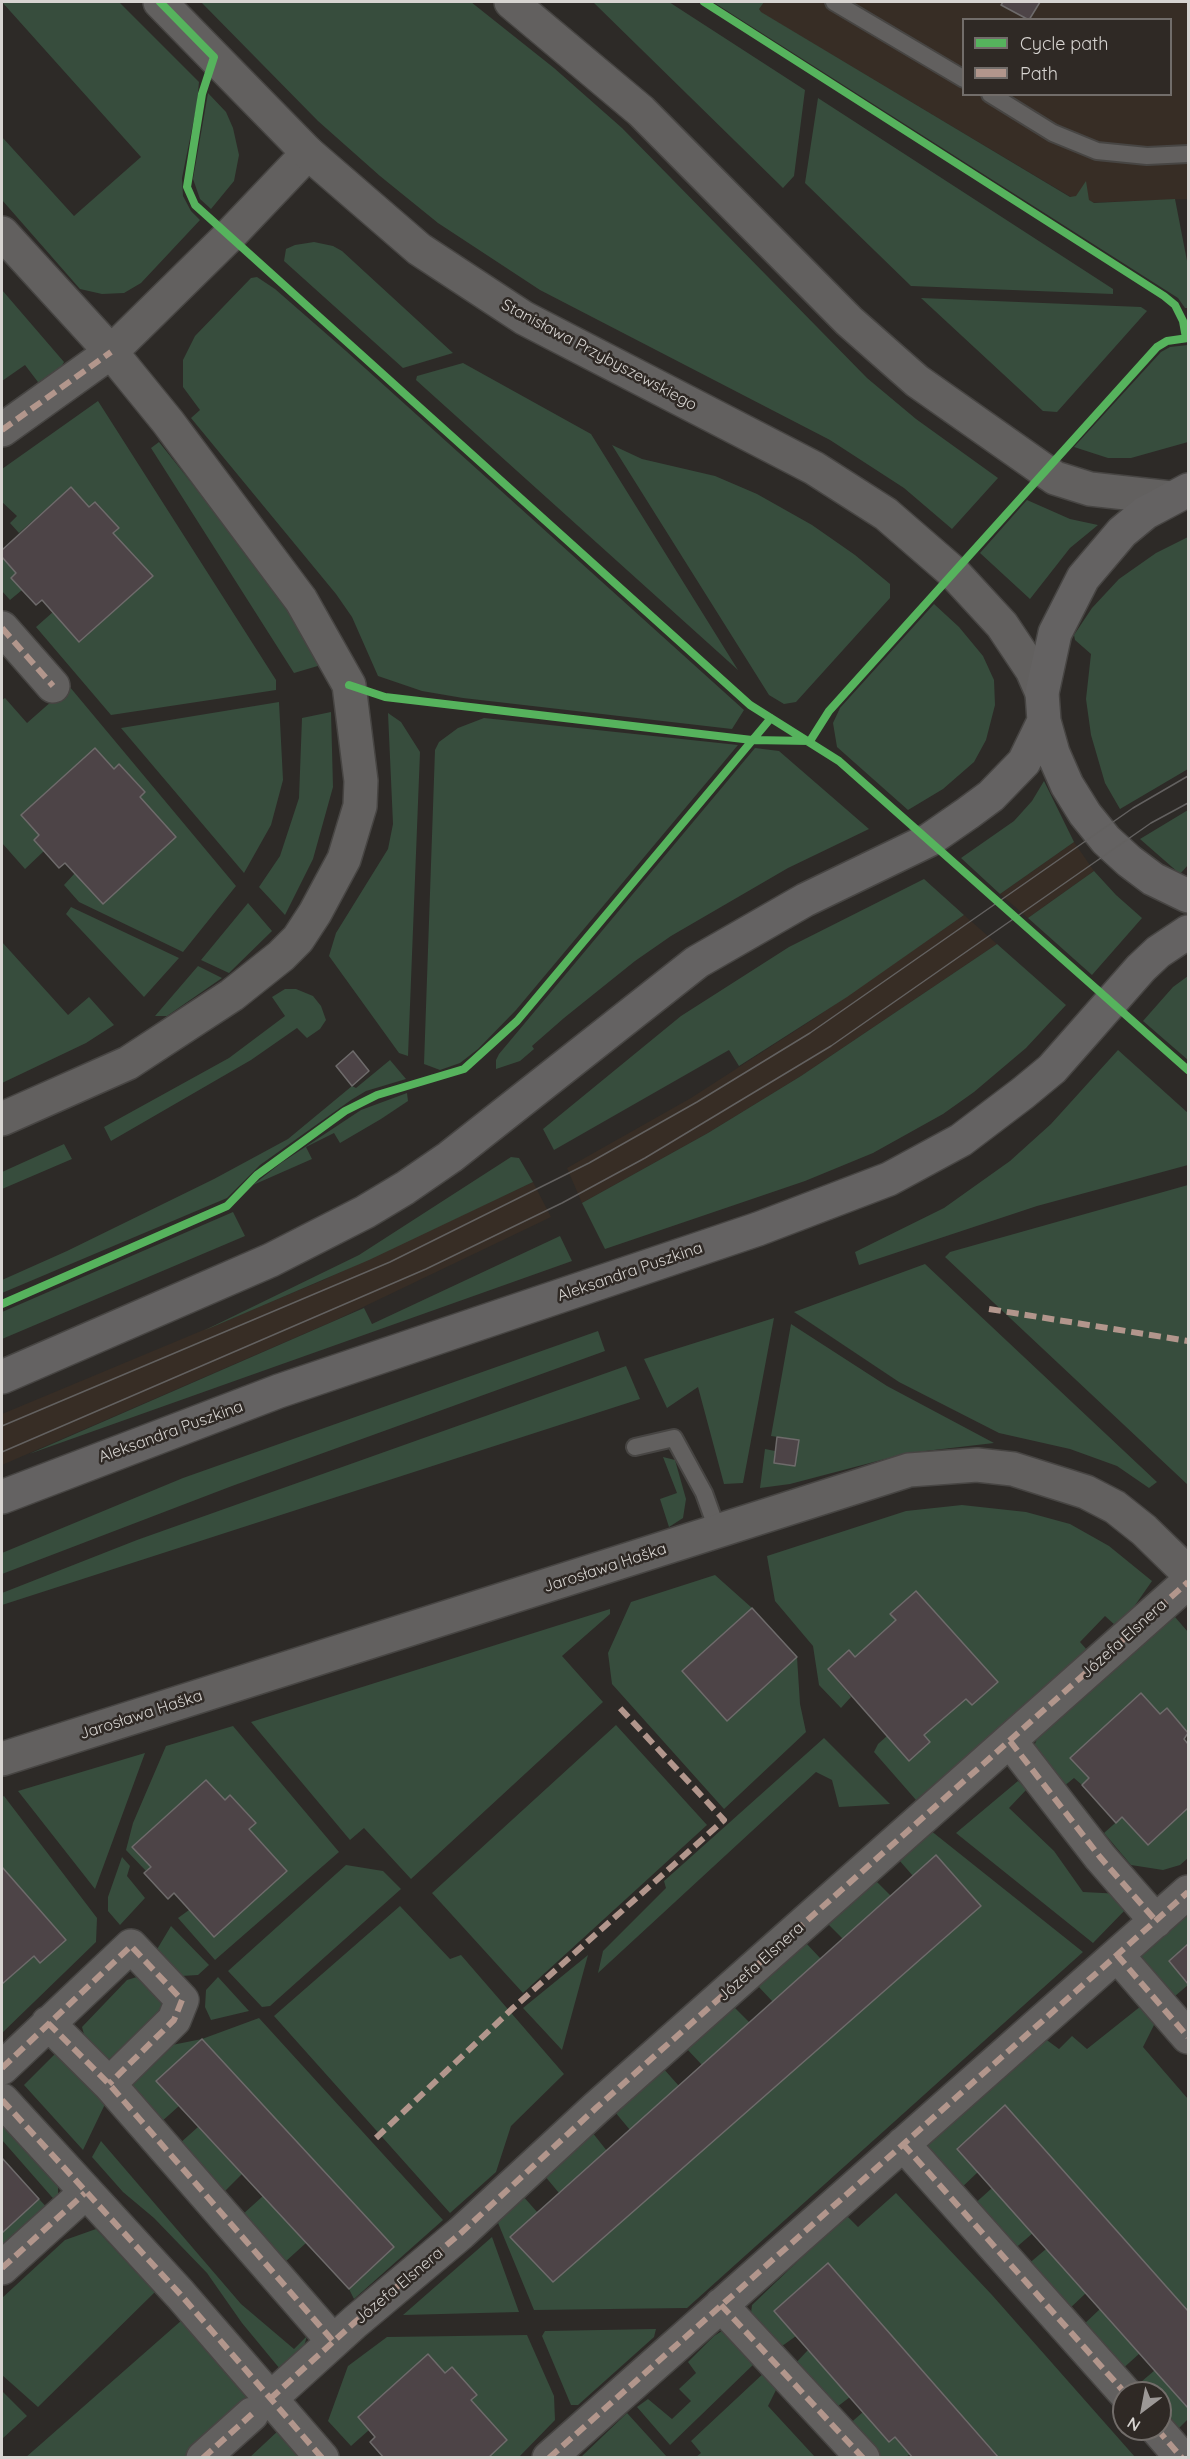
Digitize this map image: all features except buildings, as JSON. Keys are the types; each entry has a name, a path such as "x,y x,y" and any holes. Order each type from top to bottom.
{"main road":[{"path":"2,1377 271,1260 365,1212 450,1157 697,962 805,900 928,840 991,796 1024,762 1043,707 1055,633 1083,578 1122,532 1180,494"},
{"path":"1043,707 1067,785 1084,814 1106,840 1154,879 1188,896"},
{"name":"Aleksandra Puszkina","path":"2,1497 258,1399 758,1229 889,1179 961,1140 1030,1087 1072,1047 1141,968 1158,952 1188,932"}],"street":[{"name":"Stanisława Przybyszewskiego","path":"160,2 308,153 389,226 486,295 567,341 814,468 886,514 954,573 996,618 1032,670 1043,707"},
{"path":"511,2 641,111 849,321 917,381 1055,477 1090,489 1180,494"},
{"path":"2,430 111,352 229,236 308,153"},
{"path":"2,232 111,352 168,422 301,600 349,685 361,781 360,806 344,859 331,886 298,939 281,956 232,995 128,1063 2,1119"},
{"path":"2,628 53,687"},
{"name":"Jarosława Haška","path":"2,1759 909,1470 977,1465 1013,1469 1040,1476 1096,1497 1115,1507 1144,1530 1188,1573"},
{"name":"Józefa Elsnera","path":"203,2457 333,2341 461,2233 596,2108 1188,1582"},
{"path":"1010,1741 1100,1857 1156,1921"},
{"path":"549,2457 1188,1892"},
{"path":"2,2068 48,2022 131,1946 182,2000 174,2020 109,2084"},
{"path":"1117,1955 1188,2037"},
{"path":"48,2022 109,2084 333,2341"},
{"path":"2,2100 180,2294 261,2407 322,2457"},
{"path":"903,2144 1114,2381"},
{"path":"2,2268 85,2193"},
{"path":"721,2305 862,2457"},
{"path":"1168,2441 1182,2457"}],"lane":[{"path":"834,2 962,78"},
{"path":"993,96 1053,133 1097,151 1147,156 1188,154"},
{"path":"635,1447 674,1438 704,1494 718,1532"}],"shaded area":[{"path":"743,2 1188,2 1188,199 1081,203"},
{"path":"1074,842 1094,871 1028,918 1000,894"},
{"path":"964,915 997,944 801,1076 708,1133 582,1203 567,1168 691,1098 812,1020"},
{"path":"533,1182 551,1217 336,1320 2,1465 2,1414 321,1281"}],"green space":[{"path":"2,2 119,2 199,82 197,104 182,178 183,196 191,211 200,220 141,283 124,293 102,294 80,289 2,200 2,137 74,216 141,157"},
{"path":"201,2 471,2 554,68 622,128 867,378 916,419 998,478 952,529 904,488 830,440 540,290 438,223 380,176 318,121"},
{"path":"593,2 669,2 805,90 794,176 783,188"},
{"path":"713,2 764,2 759,9 761,12 1070,197 1076,196 1086,181 1089,200 1094,203 1175,199 1188,266 1188,308 1185,308 1178,298"},
{"path":"208,93 226,112 233,128 239,155 234,181 211,209 200,199 193,179"},
{"path":"818,98 1113,289 1113,294 911,286 805,183"},
{"path":"314,242 333,246 342,251 453,353 403,368 284,261 286,249"},
{"path":"257,277 275,289 346,351 744,710 732,729 463,698 422,691 378,676 352,617 336,594 191,418 200,410 183,387 183,360 195,336 251,278"},
{"path":"2,290 64,362 56,376 41,386 25,365 2,381"},
{"path":"921,298 1141,307 1147,311 1057,412 1043,411"},
{"path":"1188,345 1188,442 1131,458 1108,458 1074,447 1161,352 1170,347"},
{"path":"463,363 591,434 738,670 416,380 417,376"},
{"path":"98,401 276,680 276,690 111,715 36,627 53,612 80,642 152,576 113,533 119,528 96,502 89,507 71,487 19,533 10,523 17,516 2,502 2,469"},
{"path":"159,442 276,589 321,665 294,673 151,448"},
{"path":"612,445 642,459 715,476 757,494 812,525 855,555 890,584 890,598 796,702 784,704 769,695"},
{"path":"1027,500 1070,519 1098,525 1070,548 1030,599 980,553"},
{"path":"1188,537 1188,769 1120,809 1105,783 1091,735 1086,699 1091,654 1075,640 1074,635 1092,608 1119,579 1156,553"},
{"path":"2,557 16,573 22,590 10,600 2,591"},
{"path":"934,604 959,627 983,656 994,680 995,705 986,740 974,762 943,789 908,810 837,747 833,723 840,708"},
{"path":"69,686 236,886 183,952 79,902 64,885 75,873 103,904 176,837 140,797 145,792 119,764 114,769 95,748 21,815 39,835 34,840 44,851 25,869 2,843 2,700 5,698 27,723"},
{"path":"279,702 283,780 271,825 244,873 121,728"},
{"path":"331,712 333,787 313,859 285,915 259,887 280,856 299,798 302,718"},
{"path":"388,713 401,722 420,752 408,1056 399,1053 329,956 336,933 388,849 393,824"},
{"path":"484,718 738,745 516,1010 478,1049 460,1063 440,1070 424,1064 435,750 439,742 458,728"},
{"path":"755,748 779,751 869,829 788,868 671,936 635,961 564,1018 532,1046 534,1049 520,1061 496,1069 499,1054"},
{"path":"1044,781 1074,842 1000,894 961,858 1014,821 1032,801"},
{"path":"1188,810 1188,865 1180,874 1140,839"},
{"path":"1094,871 1142,918 1092,975 1028,918"},
{"path":"924,879 964,915 847,997 739,1066 729,1050 554,1150 543,1129 681,1016 789,947"},
{"path":"248,903 272,931 229,973 201,960"},
{"path":"71,907 179,958 144,997 66,914"},
{"path":"2,942 68,1015 89,997 114,1025 86,1043 2,1083"},
{"path":"997,944 1066,1005 1026,1048 974,1092 943,1114 873,1153 805,1181 605,1249 582,1203 708,1133 801,1076"},
{"path":"198,966 222,978 167,1016 155,1016"},
{"path":"1188,976 1188,1060 1143,1021 1173,987"},
{"path":"285,989 296,989 313,996 321,1006 326,1020 320,1029 307,1038 297,1028 251,1060 111,1141 104,1127 229,1058 285,1016 272,997"},
{"path":"1118,1050 1188,1113 1188,1165 1037,1206 859,1265 855,1252 944,1208 1010,1161 1051,1124"},
{"path":"390,1060 406,1079 366,1091 351,1100 260,1165 227,1198 2,1293 2,1280 214,1179 288,1139 352,1086 356,1088"},
{"path":"407,1093 408,1101 381,1119 340,1143 334,1133 306,1147 312,1159 253,1185 281,1163 361,1110"},
{"path":"64,1144 72,1159 2,1189 2,1172"},
{"path":"511,1157 519,1158 533,1182 369,1260 203,1331 359,1255"},
{"path":"1188,1185 1188,1485 945,1257 950,1252"},
{"path":"233,1212 245,1236 2,1339 2,1312"},
{"path":"560,1236 572,1261 29,1454 364,1308 372,1324"},
{"path":"925,1264 1157,1482 1149,1488 1117,1466 1070,1449 999,1433 899,1382 794,1312"},
{"path":"774,1318 743,1483 724,1484 698,1387 667,1408 644,1359"},
{"path":"791,1324 887,1386 994,1443 908,1453 790,1484 760,1488 765,1449 775,1451 774,1463 795,1466 799,1440 771,1436"},
{"path":"598,1331 605,1351 232,1486 2,1574 2,1553 183,1478"},
{"path":"626,1366 640,1399 2,1605 2,1593 137,1540"},
{"path":"663,1457 675,1460 686,1499 683,1518 669,1527 660,1499 677,1493"},
{"path":"962,1505 1026,1512 1070,1524 1109,1546 1152,1581 1131,1611 1116,1626 1105,1616 1080,1642 1088,1651 916,1800 874,1752 878,1744 887,1736 909,1760 930,1742 924,1735 966,1699 972,1705 998,1682 916,1591 891,1613 896,1620 855,1657 848,1651 828,1669 851,1697 841,1708 819,1685 813,1646 775,1601 767,1556 906,1511"},
{"path":"715,1575 752,1608 682,1671 727,1721 797,1657 800,1704 806,1732 724,1809 612,1684 608,1653 631,1602"},
{"path":"610,1609 610,1614 562,1656 603,1702 411,1879 364,1828 350,1840 251,1722"},
{"path":"1175,1617 1188,1632 1188,1733 1167,1709 1160,1714 1141,1694 1071,1758 1089,1778 1082,1785 1074,1778 1063,1787 1034,1746 1040,1732 1156,1623"},
{"path":"616,1725 707,1825 523,1993 432,1893"},
{"path":"233,1726 339,1852 215,1960 178,1918 189,1910 287,1871 249,1829 255,1823 231,1796 225,1800 206,1780 132,1847 151,1867 146,1871 126,1850 133,1823 166,1746"},
{"path":"824,1738 890,1804 839,1807 832,1780 816,1772 598,1973 603,1951 666,1888 664,1881"},
{"path":"145,1753 95,1889 18,1791"},
{"path":"1018,1781 1027,1789 1009,1808 1054,1851 1083,1892 1122,1894 1127,1908 1093,1943 956,1833"},
{"path":"4,1796 97,1918 96,1942 2,2033 2,1984 34,1956 40,1962 66,1940 2,1867 2,1797"},
{"path":"1188,1808 1188,1858 1180,1865 1163,1870 1131,1865 1104,1833 1122,1817 1148,1845"},
{"path":"930,1830 1083,1952 687,2308 534,2310 496,2218 522,2195 538,2213 511,2238 553,2281 981,1906 936,1855 913,1876 899,1860"},
{"path":"122,1857 130,1866 127,1876 145,1898 120,1925 108,1911 108,1897"},
{"path":"346,1865 383,1871 401,1889 270,2006 262,2007 228,1971"},
{"path":"874,1879 891,1896 843,1939 827,1923"},
{"path":"400,1906 450,1959 461,1955 564,2074 511,2126 496,2172 450,2213 274,2016"},
{"path":"1188,1906 1188,1944 1169,1961 1188,1985 1168,2002 1136,1965 1140,1949"},
{"path":"171,1926 209,1965 198,1975 181,1976 156,1951"},
{"path":"805,1942 821,1959 773,2002 757,1985"},
{"path":"588,1955 562,2050 523,2008"},
{"path":"140,1976 168,2000 163,2014 108,2060 97,2056 86,2042 82,2027 127,1980"},
{"path":"218,1977 249,2011 211,2020 205,2007 206,1990"},
{"path":"732,2005 750,2023 702,2065 686,2048"},
{"path":"1141,2006 1156,2021 1143,2047 1188,2099 1188,2311 1005,2106 957,2148 978,2172 958,2191 925,2155 925,2144 1044,2038 1059,2049 1072,2036 1087,2049"},
{"path":"259,2018 443,2220 354,2299 349,2289 394,2247 202,2040 157,2081 179,2106 160,2123 137,2097 132,2085 162,2047 202,2039"},
{"path":"60,2049 107,2100 83,2150 24,2085"},
{"path":"662,2067 679,2086 630,2130 615,2112"},
{"path":"2,2123 58,2184 58,2204 2,2140"},
{"path":"198,2127 242,2174 224,2192 179,2144"},
{"path":"592,2132 607,2151 559,2193 544,2175"},
{"path":"101,2141 241,2304 294,2349 307,2336 302,2353 280,2369 242,2323 207,2273 154,2218 123,2192 92,2157"},
{"path":"992,2188 1033,2233 1012,2251 971,2207"},
{"path":"896,2193 992,2295 1112,2431 1112,2441 1121,2441 1135,2457 999,2457 828,2263 774,2311 796,2336 778,2349 750,2321 752,2305 846,2215 858,2227"},
{"path":"263,2196 306,2243 285,2262 242,2215"},
{"path":"39,2199 51,2212 2,2256 2,2233"},
{"path":"96,2229 155,2292 38,2407 2,2375 2,2298 65,2240"},
{"path":"492,2237 519,2312 403,2315"},
{"path":"1046,2249 1086,2293 1067,2311 1026,2266"},
{"path":"1100,2309 1140,2353 1119,2372 1081,2327"},
{"path":"182,2320 249,2398 188,2457 25,2458"},
{"path":"656,2329 654,2337 578,2405 571,2405 542,2336 545,2331"},
{"path":"725,2329 756,2362 670,2445 637,2407 648,2399 672,2419 691,2401 679,2389 696,2373 688,2362 714,2336"},
{"path":"527,2335 554,2396 555,2420 519,2457 488,2457 507,2440 471,2400 476,2395 452,2368 445,2373 428,2354 358,2417 369,2430 351,2446 328,2421 348,2366 387,2337"},
{"path":"808,2350 850,2397 833,2410 793,2366"},
{"path":"1155,2370 1165,2381 1142,2381"},
{"path":"766,2371 778,2386 768,2406 815,2457 696,2457 701,2453 691,2441"},
{"path":"1172,2390 1188,2408 1188,2419 1175,2432 1172,2429"},
{"path":"2,2391 27,2416 2,2439"},
{"path":"863,2412 889,2442 895,2437 910,2454 906,2457 874,2457 846,2427"},
{"path":"627,2413 667,2457 581,2457"},
{"path":"279,2430 303,2458 249,2458"}],"tram line":[{"path":"2,1426 390,1262 589,1163 697,1102 810,1033 1133,808 1188,776"},
{"path":"2,1452 426,1269 562,1203 645,1158 831,1046 1151,823 1188,803"}],"marked path":[{"path":"2,430 111,352"},
{"path":"2,628 53,686"},
{"path":"989,1309 1188,1341"},
{"path":"270,2399 355,2322 461,2233 596,2108 1188,1582"},
{"path":"376,2138 513,2008 724,1820 619,1707"},
{"path":"1010,1741 1100,1857 1156,1921"},
{"path":"549,2458 1188,1892"},
{"path":"2,2068 131,1946 182,2000 174,2020 109,2084"},
{"path":"1117,1955 1188,2037"},
{"path":"48,2023 109,2084 333,2341"},
{"path":"2,2100 180,2294 322,2458"},
{"path":"903,2144 1114,2381"},
{"path":"2,2268 85,2193"},
{"path":"721,2305 863,2458"},
{"path":"203,2458 252,2414"},
{"path":"1167,2441 1182,2458"}],"cycle path":[{"path":"160,2 214,57 202,94 187,187 195,205 750,705 839,761 1188,1070"},
{"path":"704,2 1164,296 1175,305 1183,321 1186,338"},
{"path":"349,685 385,697 752,740 810,741 829,711 1157,347 1167,341 1188,338"},
{"path":"2,1304 227,1206 257,1175 345,1111 377,1095 464,1069 517,1021 771,718"}]}
